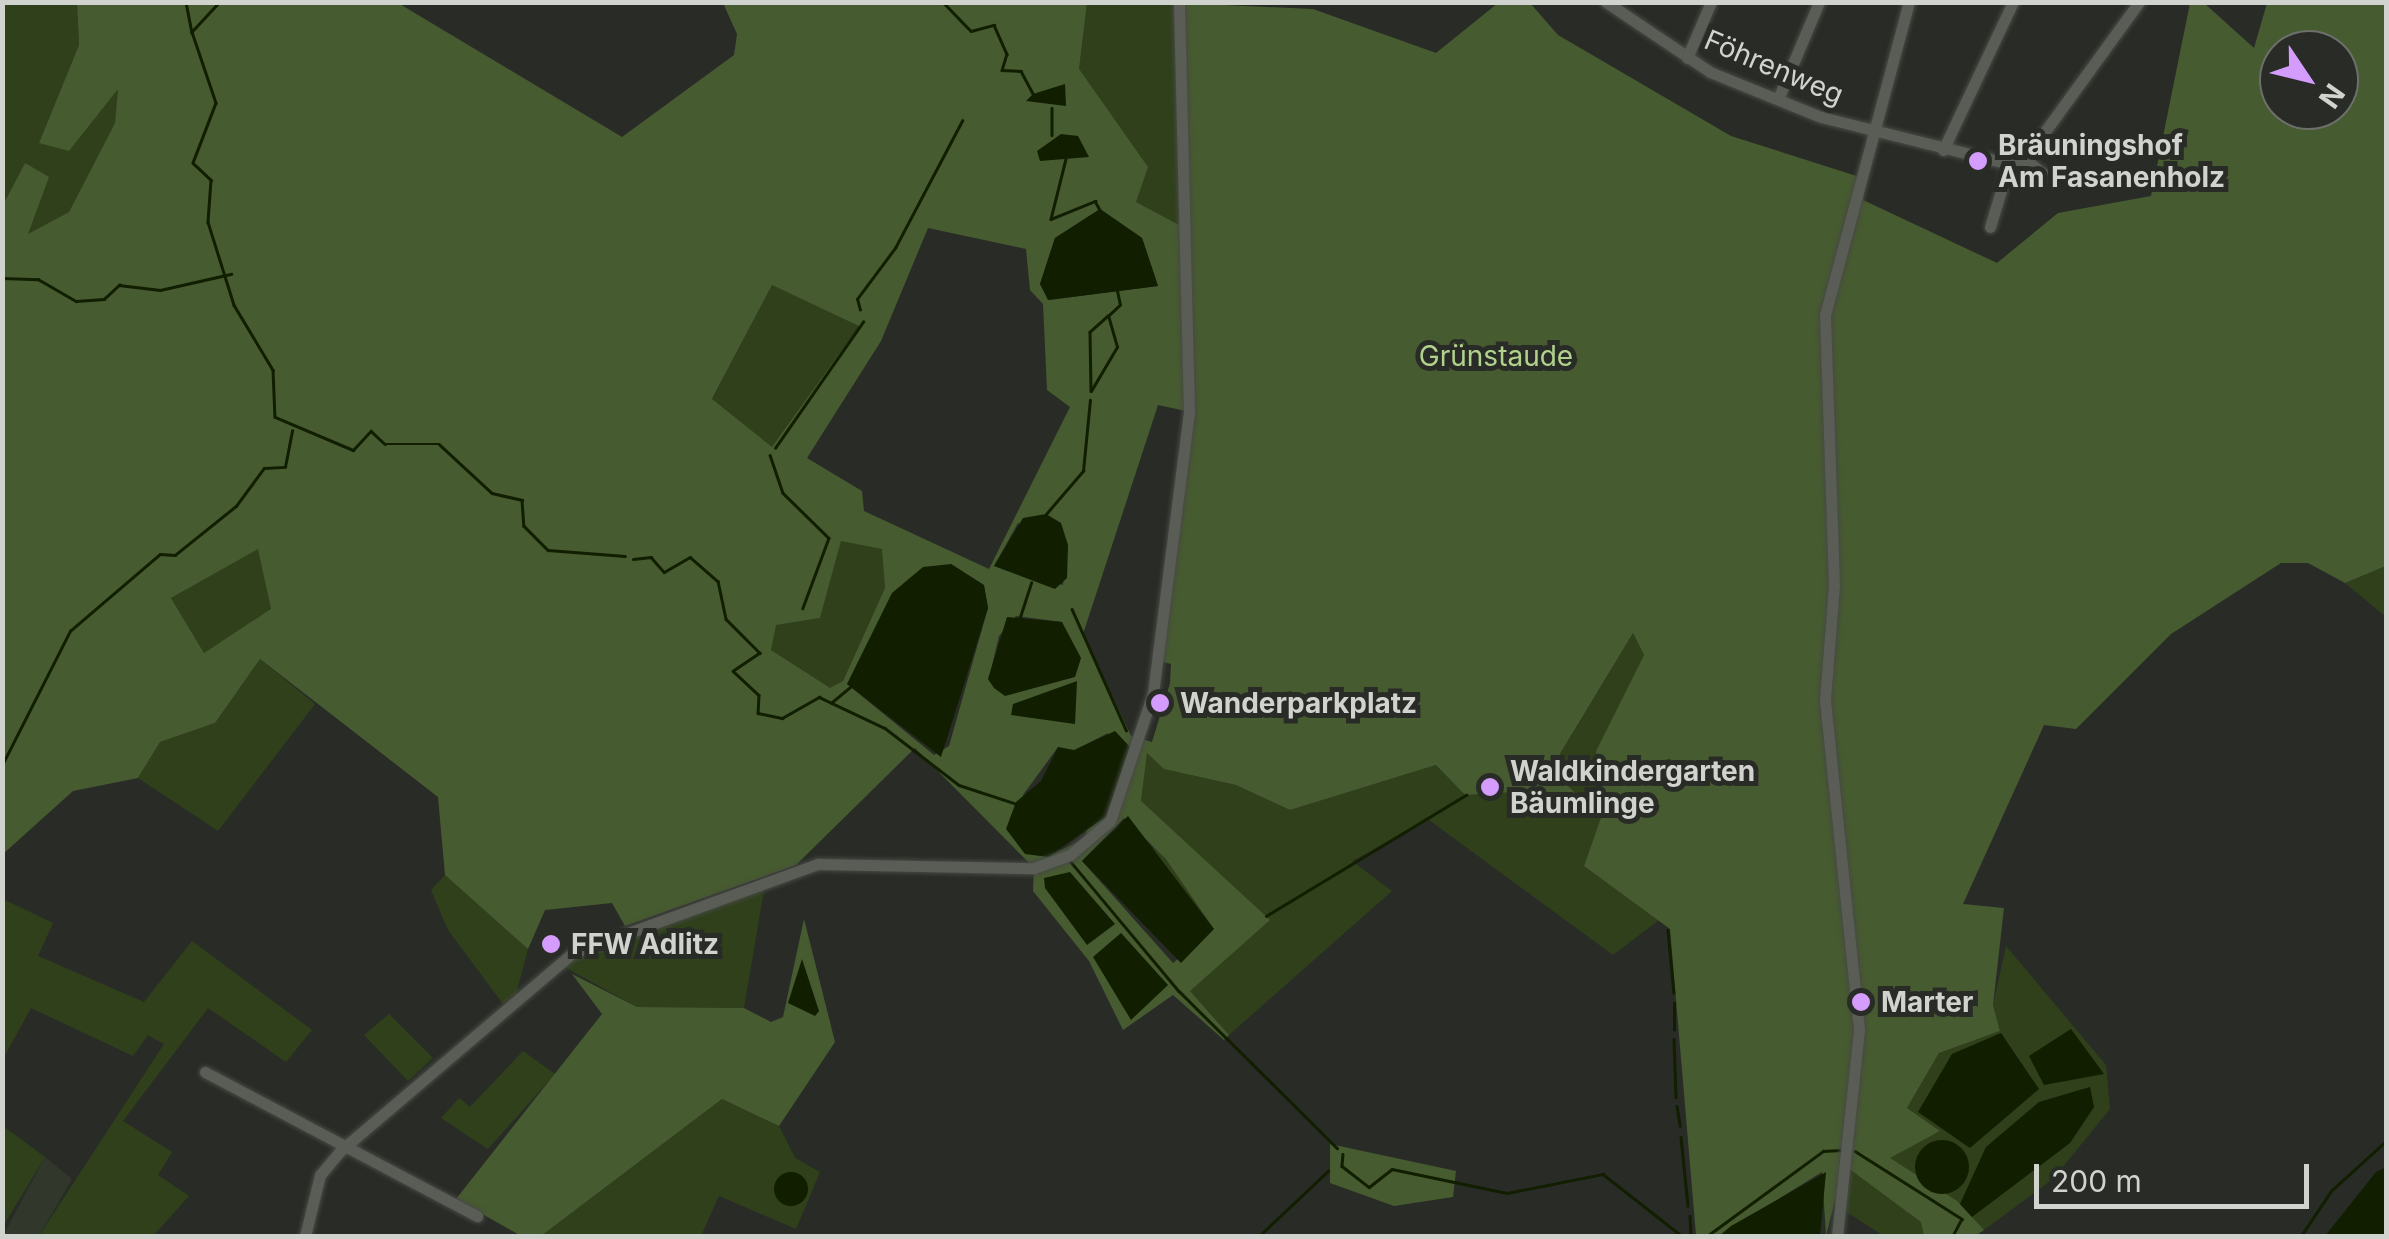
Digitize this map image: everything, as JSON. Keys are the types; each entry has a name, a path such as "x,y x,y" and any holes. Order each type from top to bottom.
{"street":[{"path":"305,1236 320,1175 340,1151 466,1036 607,936 818,864 1034,868 1070,854 1110,821 1153,693 1189,413 1178,2"},
{"name":"Föhrenweg","path":"1606,2 1687,58 1778,99 1877,135 2010,164"},
{"path":"1687,58 1711,2"},
{"path":"1778,99 1819,2"},
{"path":"1837,1236 1859,1029 1831,818 1834,540 1822,398 1825,314 1877,135 1909,2"},
{"path":"1944,150 2014,2"},
{"path":"1990,226 2010,164 2025,159 2139,2"},
{"path":"2025,159 2052,180"},
{"path":"206,1072 290,1110 340,1151 366,1155 477,1216"}],"shaded area":[{"path":"3,3 77,3 79,45 39,143 119,87 115,123 69,212 27,235 25,163 3,205"},
{"path":"1087,3 1180,3 1182,227 1136,202 1079,69"},
{"path":"1065,84 1066,106 1026,101 1033,94"},
{"path":"1061,134 1078,136 1089,157 1040,161 1037,151"},
{"path":"1100,209 1142,238 1158,286 1048,300 1040,284 1055,238"},
{"path":"772,285 859,325 773,448 712,400"},
{"path":"1046,514 1061,523 1068,545 1067,578 1055,589 994,566 1023,518"},
{"path":"841,540 883,549 885,588 843,681 830,689 771,650 775,625 820,618"},
{"path":"259,548 271,610 204,653 171,598"},
{"path":"951,564 984,585 988,608 941,757 847,684 892,593 923,567"},
{"path":"2386,566 2386,617 2345,583"},
{"path":"1007,617 1062,622 1081,658 1075,677 1005,696 994,688 988,679"},
{"path":"1633,633 1644,655 1596,751 1604,812 1584,866 1659,920 1613,955 1429,820 1352,861 1392,891 1229,1035 1190,991 1141,801 1147,752 1165,769 1236,785 1290,810 1436,765 1465,795 1528,790 1551,770"},
{"path":"260,659 315,704 218,831 138,778 160,742 215,723"},
{"path":"1077,681 1075,724 1011,715 1013,704"},
{"path":"1115,731 1131,748 1107,816 1048,857 1025,854 1006,829 1016,802 1041,781 1058,747 1074,750"},
{"path":"1128,816 1214,929 1181,963 1082,861"},
{"path":"1070,872 1115,924 1087,945 1045,888 1044,878"},
{"path":"445,875 528,949 516,994 503,1004 448,930 431,890"},
{"path":"765,884 744,1008 637,1007 561,965"},
{"path":"3,899 53,923 38,956 144,1002 192,941 312,1030 286,1062 208,1008 123,1121 172,1152 158,1175 189,1196 153,1236 39,1236 164,1044 148,1035 133,1056 31,1008 3,1059"},
{"path":"1121,933 1168,985 1131,1020 1093,957"},
{"path":"2006,946 2106,1065 2110,1109 2053,1179 1984,1230 1889,1158 1940,1131 1907,1108 1939,1053 2000,1031 1993,1005"},
{"path":"802,959 819,1011 815,1016 788,1003"},
{"path":"389,1014 433,1058 408,1081 364,1035"},
{"path":"2071,1029 2104,1074 2044,1085 2029,1056"},
{"path":"2001,1033 2039,1089 1970,1148 1918,1112 1952,1054"},
{"path":"523,1051 555,1074 488,1149 441,1118 459,1098 470,1107"},
{"path":"2090,1087 2094,1107 2070,1143 1972,1217 1960,1204 1986,1147 2039,1102"},
{"path":"722,1099 779,1126 795,1158 820,1172 796,1229 719,1196 701,1236 541,1236"},
{"path":"3,1126 45,1157 3,1226"},
{"path":"1942,1140 1961,1148 1969,1167 1961,1186 1942,1194 1923,1186 1915,1167 1923,1148"},
{"path":"45,1157 72,1179 39,1236 3,1236"},
{"path":"1844,1164 1922,1222 1924,1236 1884,1236 1834,1204"},
{"path":"2386,1167 2386,1236 2325,1236 2376,1172"},
{"path":"791,1172 803,1177 808,1189 803,1201 791,1206 779,1201 774,1189 779,1177"},
{"path":"1826,1172 1820,1236 1719,1236 1731,1226"}],"green space":[{"name":"Grünstaude","path":"77,3 398,3 622,137 734,55 737,34 723,3 1087,3 1079,69 1148,167 1136,202 1181,226 1180,3 1313,9 1436,53 1498,3 1530,3 1558,35 1731,136 1866,179 1863,200 1997,263 2058,213 2151,196 2190,3 2204,3 2254,48 2259,31 2259,130 2359,130 2359,30 2259,30 2267,3 2386,3 2386,566 2345,583 2308,563 2281,563 2171,634 2076,729 2044,725 1963,904 2004,908 1993,1005 2000,1031 1939,1053 1907,1108 1940,1131 1890,1158 1957,1201 1984,1230 1975,1236 1924,1236 1921,1222 1844,1165 1826,1236 1822,1172 1719,1236 1696,1235 1670,929 1584,866 1603,812 1596,751 1644,655 1633,633 1551,769 1575,793 1562,814 1528,791 1465,795 1436,765 1290,810 1236,785 1164,769 1147,753 1141,801 1270,920 1190,991 1229,1035 1224,1040 1173,995 1123,1030 1089,961 1033,891 1034,868 915,748 796,865 625,926 612,903 545,910 528,949 445,875 438,797 260,659 215,723 160,742 138,778 73,791 3,854 3,205 25,163 49,177 28,234 69,212 115,123 118,89 69,151 39,143 79,45","holes":["1100,209 1142,238 1158,286 1049,300 1040,284 1055,238","928,228 1026,249 1030,290 1043,304 1047,390 1070,407 989,569 864,511 862,491 807,458 881,341","772,285 859,326 772,447 712,399","1158,405 1186,411 1160,661 1171,664 1170,683 1152,742 1131,736 1083,634","1018,523 1068,545 1063,585 994,566","841,541 882,549 885,588 843,681 830,688 771,650 776,625 820,618","258,549 271,609 204,653 171,598","951,564 984,586 988,608 949,746 934,755 847,684","1016,616 1062,622 1075,677 990,674 999,636","1108,733 1085,838 1048,857 1023,795 1058,747 1073,751","1124,818 1166,859 1214,929 1173,963 1082,861"]},
{"path":"804,919 835,1042 779,1126 722,1099 541,1236 521,1236 456,1199 602,1014 572,974 637,1007 744,1008 771,1022 783,1017"},
{"path":"1330,1144 1456,1171 1453,1197 1394,1206 1330,1183"}],"waterway":[{"path":"186,2 192,32"},
{"path":"220,2 192,32 216,103 193,163 211,180 208,222 234,305 273,370 275,417 353,450 371,431 385,444 439,444 492,493 522,500 524,526 548,550 625,556"},
{"path":"943,2 971,31 994,25 1007,54 1002,70 1021,71 1033,94"},
{"path":"1052,108 1052,135"},
{"path":"860,310 857,299 895,248 962,121"},
{"path":"1066,159 1051,219 1095,201 1100,210"},
{"path":"2,278 38,279 76,301 104,299 119,285 160,290 231,274"},
{"path":"1108,316 1090,332 1091,391 1117,347 1108,316 1120,305 1117,291"},
{"path":"775,448 863,322"},
{"path":"1046,514 1083,471 1090,400"},
{"path":"2,765 70,631 160,554 175,555 236,506 264,468 285,467 292,431"},
{"path":"770,455 783,493 829,538 803,608"},
{"path":"633,559 651,557 664,572 690,557 718,581 726,619 760,653 733,671 759,695 758,713 782,718 819,697 885,728 959,785 1017,804"},
{"path":"1020,617 1031,583"},
{"path":"1072,609 1126,730"},
{"path":"831,703 850,687"},
{"path":"1266,916 1466,795"},
{"path":"1071,862 1179,991 1337,1148"},
{"path":"1668,930 1674,993"},
{"path":"1674,1003 1674,1030"},
{"path":"1674,1039 1676,1097"},
{"path":"1677,1106 1680,1126"},
{"path":"1681,1137 1688,1206"},
{"path":"2301,1236 2331,1191 2386,1141"},
{"path":"1707,1236 1823,1151 1841,1150"},
{"path":"1855,1151 1962,1219 1953,1236"},
{"path":"1343,1154 1342,1166 1369,1187 1392,1169 1507,1193 1603,1174 1682,1236"},
{"path":"1259,1236 1328,1171"},
{"path":"1690,1216 1691,1236"}],"place":[{"name":"Bräuningshof Am Fasanenholz","path":"1978,161"},
{"name":"Wanderparkplatz","path":"1160,703"},
{"name":"Waldkindergarten Bäumlinge","path":"1490,787"},
{"name":"FFW Adlitz","path":"551,944"},
{"name":"Marter","path":"1861,1002"}]}
